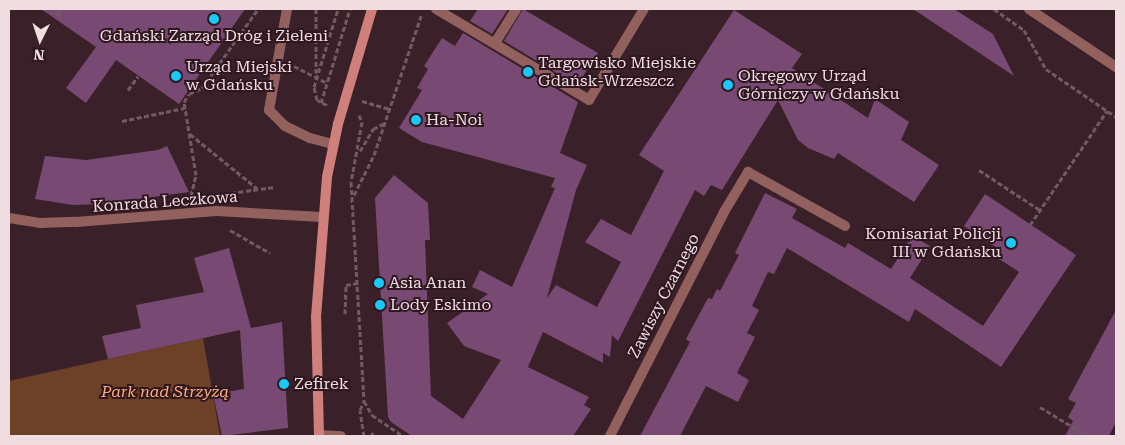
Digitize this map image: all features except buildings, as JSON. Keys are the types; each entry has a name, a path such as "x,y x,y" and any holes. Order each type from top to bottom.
{"main road":[{"path":"319,436 316,317 322,217 333,144 372,9"}],"street":[{"path":"287,9 280,60 269,110 285,126 310,138 333,144"},
{"path":"436,9 589,100 644,9"},
{"path":"495,43 516,9"},
{"path":"1029,9 1116,66"},
{"name":"Zawiszy Czarnego","path":"610,436 724,212 748,172 845,226"},
{"name":"Konrada Leczkowa","path":"9,218 40,223 76,222 217,211 322,217"},
{"path":"319,436 342,436"}],"path":[{"path":"60,16 57,14 61,9"},
{"path":"190,198 196,175 183,101 189,94 202,88 258,9"},
{"path":"316,9 316,77 314,95 320,102 328,106"},
{"path":"316,77 338,9"},
{"path":"320,102 350,9"},
{"path":"353,196 374,155 424,9"},
{"path":"994,9 1024,30 1046,69 1116,117"},
{"path":"280,60 327,82"},
{"path":"128,90 138,76"},
{"path":"358,100 390,109"},
{"path":"122,121 185,108"},
{"path":"1030,225 1107,111"},
{"path":"354,114 362,122 351,182 364,401 372,415 403,436"},
{"path":"360,152 373,129 386,123"},
{"path":"189,134 258,189"},
{"path":"979,170 1040,210"},
{"path":"225,228 244,235 270,253"},
{"path":"345,314 346,285 358,284"},
{"path":"364,401 360,410 364,436"},
{"path":"1040,407 1088,436"}],"green space":[{"name":"Park nad Strzyżą","path":"203,338 220,436 9,436 9,381"}],"place":[{"name":"Gdański Zarząd Dróg i Zieleni","path":"214,19"},
{"name":"Targowisko Miejskie Gdańsk-Wrzeszcz","path":"528,72"},
{"name":"Urząd Miejski w Gdańsku","path":"176,76"},
{"name":"Okręgowy Urząd Górniczy w Gdańsku","path":"728,85"},
{"name":"Ha-Noi","path":"416,120"},
{"name":"Komisariat Policji III w Gdańsku","path":"1011,243"},
{"name":"Asia Anan","path":"379,283"},
{"name":"Lody Eskimo","path":"380,305"},
{"name":"Zefirek","path":"284,384"}]}
